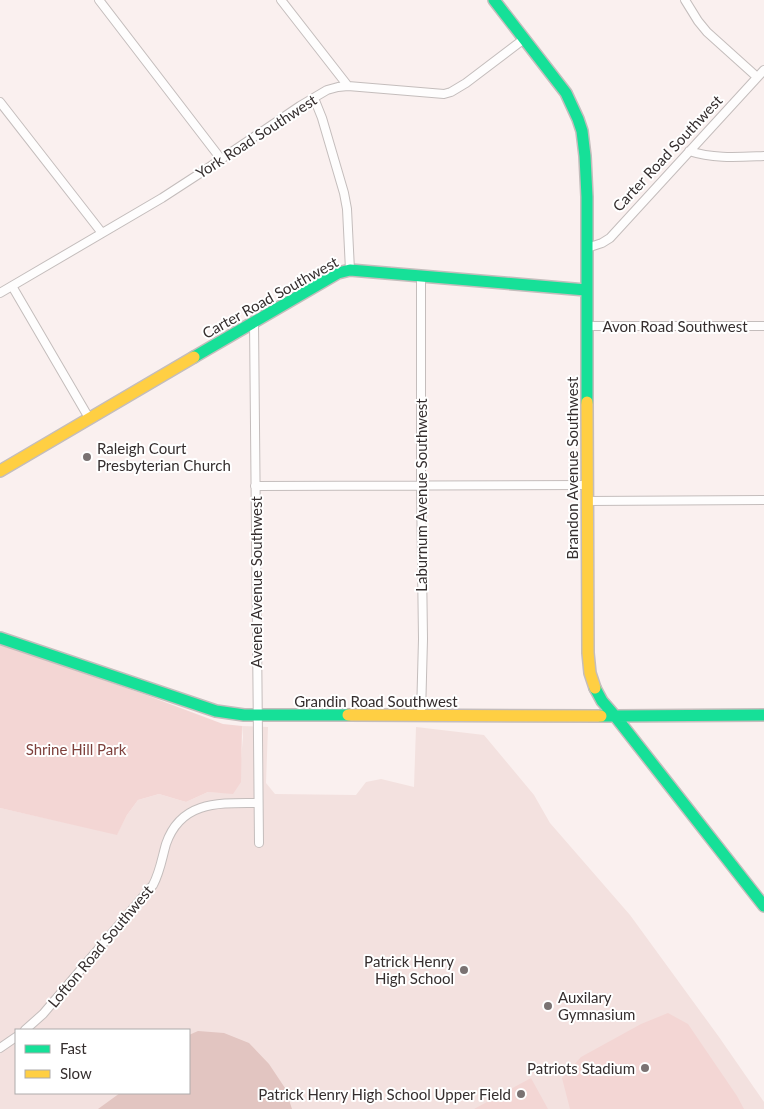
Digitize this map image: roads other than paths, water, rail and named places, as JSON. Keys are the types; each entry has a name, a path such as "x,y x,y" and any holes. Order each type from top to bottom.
{"street":[{"path":"99,0 221,159"},
{"path":"281,0 348,86"},
{"name":"Brandon Avenue Southwest","path":"494,0 566,93 580,122 586,155 587,501 589,672 592,684 597,694 614,716 764,906"},
{"path":"685,0 707,32 758,77"},
{"name":"York Road Southwest","path":"0,293 162,198 327,90 348,86 444,94 466,83 524,39"},
{"name":"Carter Road Southwest","path":"587,248 610,238 764,70"},
{"path":"314,98 322,118 344,193 347,209 350,270"},
{"path":"0,102 102,233"},
{"path":"689,151 716,157 764,156"},
{"name":"Carter Road Southwest","path":"0,471 338,273 350,270 586,290"},
{"name":"Laburnum Avenue Southwest","path":"421,276 423,639 421,715"},
{"path":"12,286 89,418"},
{"name":"Avenel Avenue Southwest","path":"254,322 259,842"},
{"name":"Avon Road Southwest","path":"586,326 764,326"},
{"path":"255,486 587,485"},
{"path":"587,501 764,500"},
{"name":"Grandin Road Southwest","path":"0,638 216,710 244,715 764,715"},
{"name":"Lofton Road Southwest","path":"27,1029 43,1014 153,885 170,834 178,823 196,809 208,805 220,803 258,803"},
{"path":"0,1048 15,1038"}],"place":[{"name":"Raleigh Court Presbyterian Church","path":"87,457"},
{"name":"Patrick Henry High School","path":"464,970"},
{"name":"Auxilary Gymnasium","path":"548,1006"},
{"name":"Patriots Stadium","path":"645,1068"},
{"name":"Patrick Henry High School Upper Field","path":"521,1094"}],"park label":[{"name":"Shrine Hill Park","path":"76,749"}]}
